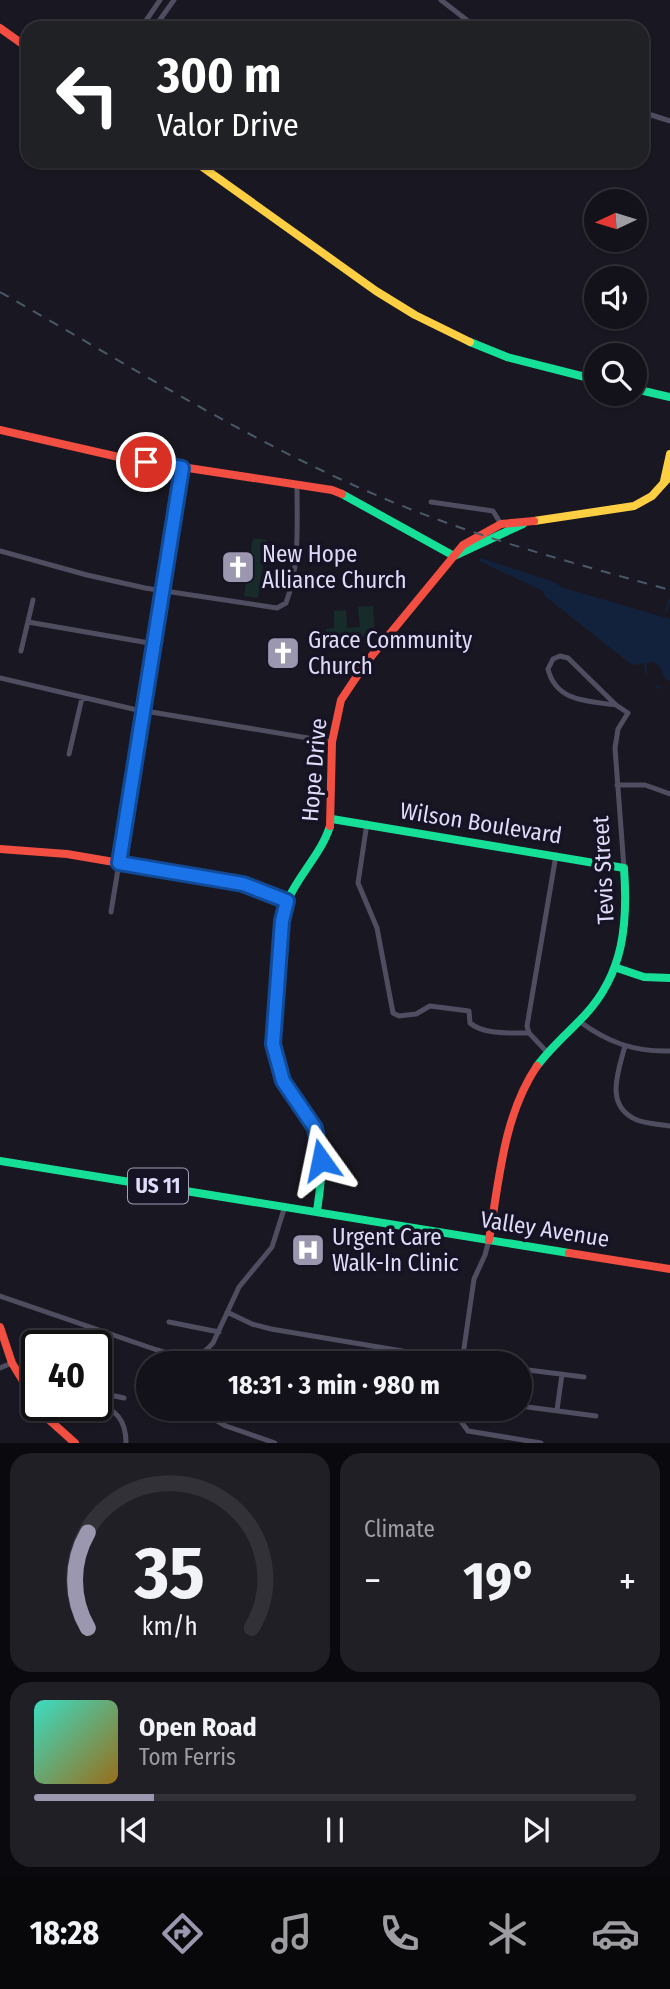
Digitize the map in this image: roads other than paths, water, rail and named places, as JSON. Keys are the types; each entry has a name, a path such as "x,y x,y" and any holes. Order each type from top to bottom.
{"main road":[{"path":"0,28 21,43"},
{"path":"204,168 376,291 415,315 449,333 502,354 584,377"},
{"path":"647,392 670,397"},
{"path":"0,430 74,450 342,493 454,556"},
{"path":"667,486 670,454"},
{"path":"119,863 182,468"},
{"path":"454,556 463,545 502,524 526,523 634,506 667,486 670,476"},
{"path":"454,556 526,523"},
{"name":"Hope Drive","path":"317,1211 322,1167 317,1135 309,1117 283,1081 273,1044 281,932 287,901 315,859 332,819 332,742 341,700 349,686 454,556"},
{"name":"Wilson Boulevard","path":"332,819 624,868"},
{"path":"0,849 67,854 243,884 287,901"},
{"name":"Tevis Street","path":"489,1240 516,1108 532,1073 547,1052 605,992 617,968 626,929 624,868"},
{"path":"617,968 643,977 670,978"},
{"name":"Valley Avenue","path":"0,1161 670,1269"},
{"path":"0,1327 20,1379"},
{"path":"51,1421 75,1443"}],"street":[{"path":"146,21 160,0"},
{"path":"159,21 174,0"},
{"path":"441,0 468,21"},
{"path":"649,114 670,121"},
{"path":"0,551 87,575 164,591 274,608 285,604 288,599 296,544 297,485"},
{"path":"431,502 490,511 502,524"},
{"path":"22,651 33,600"},
{"path":"28,622 155,644"},
{"path":"561,656 568,659 616,705 564,695 548,673 550,661 561,656"},
{"path":"0,678 144,711 332,742"},
{"path":"69,754 82,698"},
{"name":"Tevis Street","path":"616,705 628,713 615,736 624,868"},
{"path":"617,785 645,785 670,794"},
{"path":"367,823 358,883 377,928 393,1013 399,1016 416,1014 430,1006 469,1011 470,1023 477,1028 506,1033 529,1033"},
{"path":"547,1052 529,1033 528,1018 556,855"},
{"path":"111,912 119,863"},
{"path":"579,1021 607,1040 625,1046 650,1051 670,1051"},
{"path":"625,1046 615,1084 619,1103 634,1118 670,1126"},
{"path":"0,1296 183,1357 197,1355 208,1349 219,1332 239,1287 272,1247 285,1206"},
{"name":"Tevis Street","path":"465,1351 474,1279 489,1240"},
{"path":"227,1312 252,1324 271,1329 396,1351"},
{"path":"169,1322 219,1332"},
{"path":"0,1368 12,1363"},
{"path":"532,1370 584,1377"},
{"path":"557,1410 562,1374"},
{"path":"112,1396 124,1398"},
{"path":"532,1407 596,1416"},
{"path":"112,1409 123,1420 126,1443"},
{"path":"217,1421 275,1443"},
{"path":"461,1421 473,1433 541,1443"}],"water":[{"path":"481,558 554,582 564,588 670,619 670,681 665,679 659,666 653,662 632,665 546,597 541,590 479,561"}],"waterway":[{"path":"666,611 670,599"},
{"path":"645,664 646,673"},
{"path":"656,686 660,688"}],"railway":[{"path":"0,292 188,401 333,476 418,512 489,537 670,590"}],"place":[{"name":"New Hope Alliance Church","path":"238,567"},
{"name":"Grace Community Church","path":"283,653"},
{"name":"Urgent Care Walk-In Clinic","path":"308,1250"}]}
